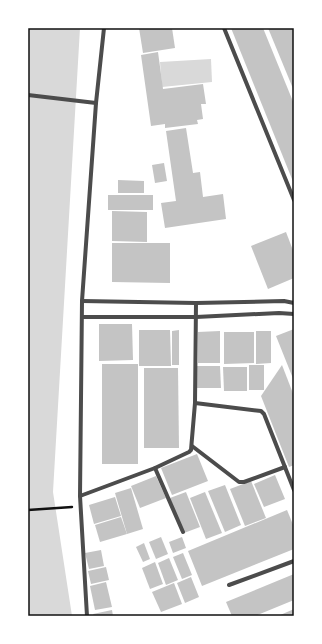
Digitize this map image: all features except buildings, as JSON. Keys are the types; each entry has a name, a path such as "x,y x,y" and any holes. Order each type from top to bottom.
{"street":[{"path":"87,616 80,496 82,301 96,104 104,28"},
{"path":"224,28 294,200"},
{"path":"28,95 91,102 96,104"},
{"path":"82,301 196,303 284,301 294,303"},
{"path":"80,496 155,468 189,452 192,446 195,403 196,303"},
{"path":"82,317 196,317 279,313 294,314"},
{"path":"195,403 262,411 294,490"},
{"path":"192,446 239,482 244,482 285,467"},
{"path":"155,468 183,532"},
{"path":"229,585 294,561"}],"path":[{"path":"28,510 73,507"}],"shaded area":[{"path":"28,28 80,28 53,492 72,616 28,616"},
{"path":"211,59 212,82 162,87 160,62"}]}
